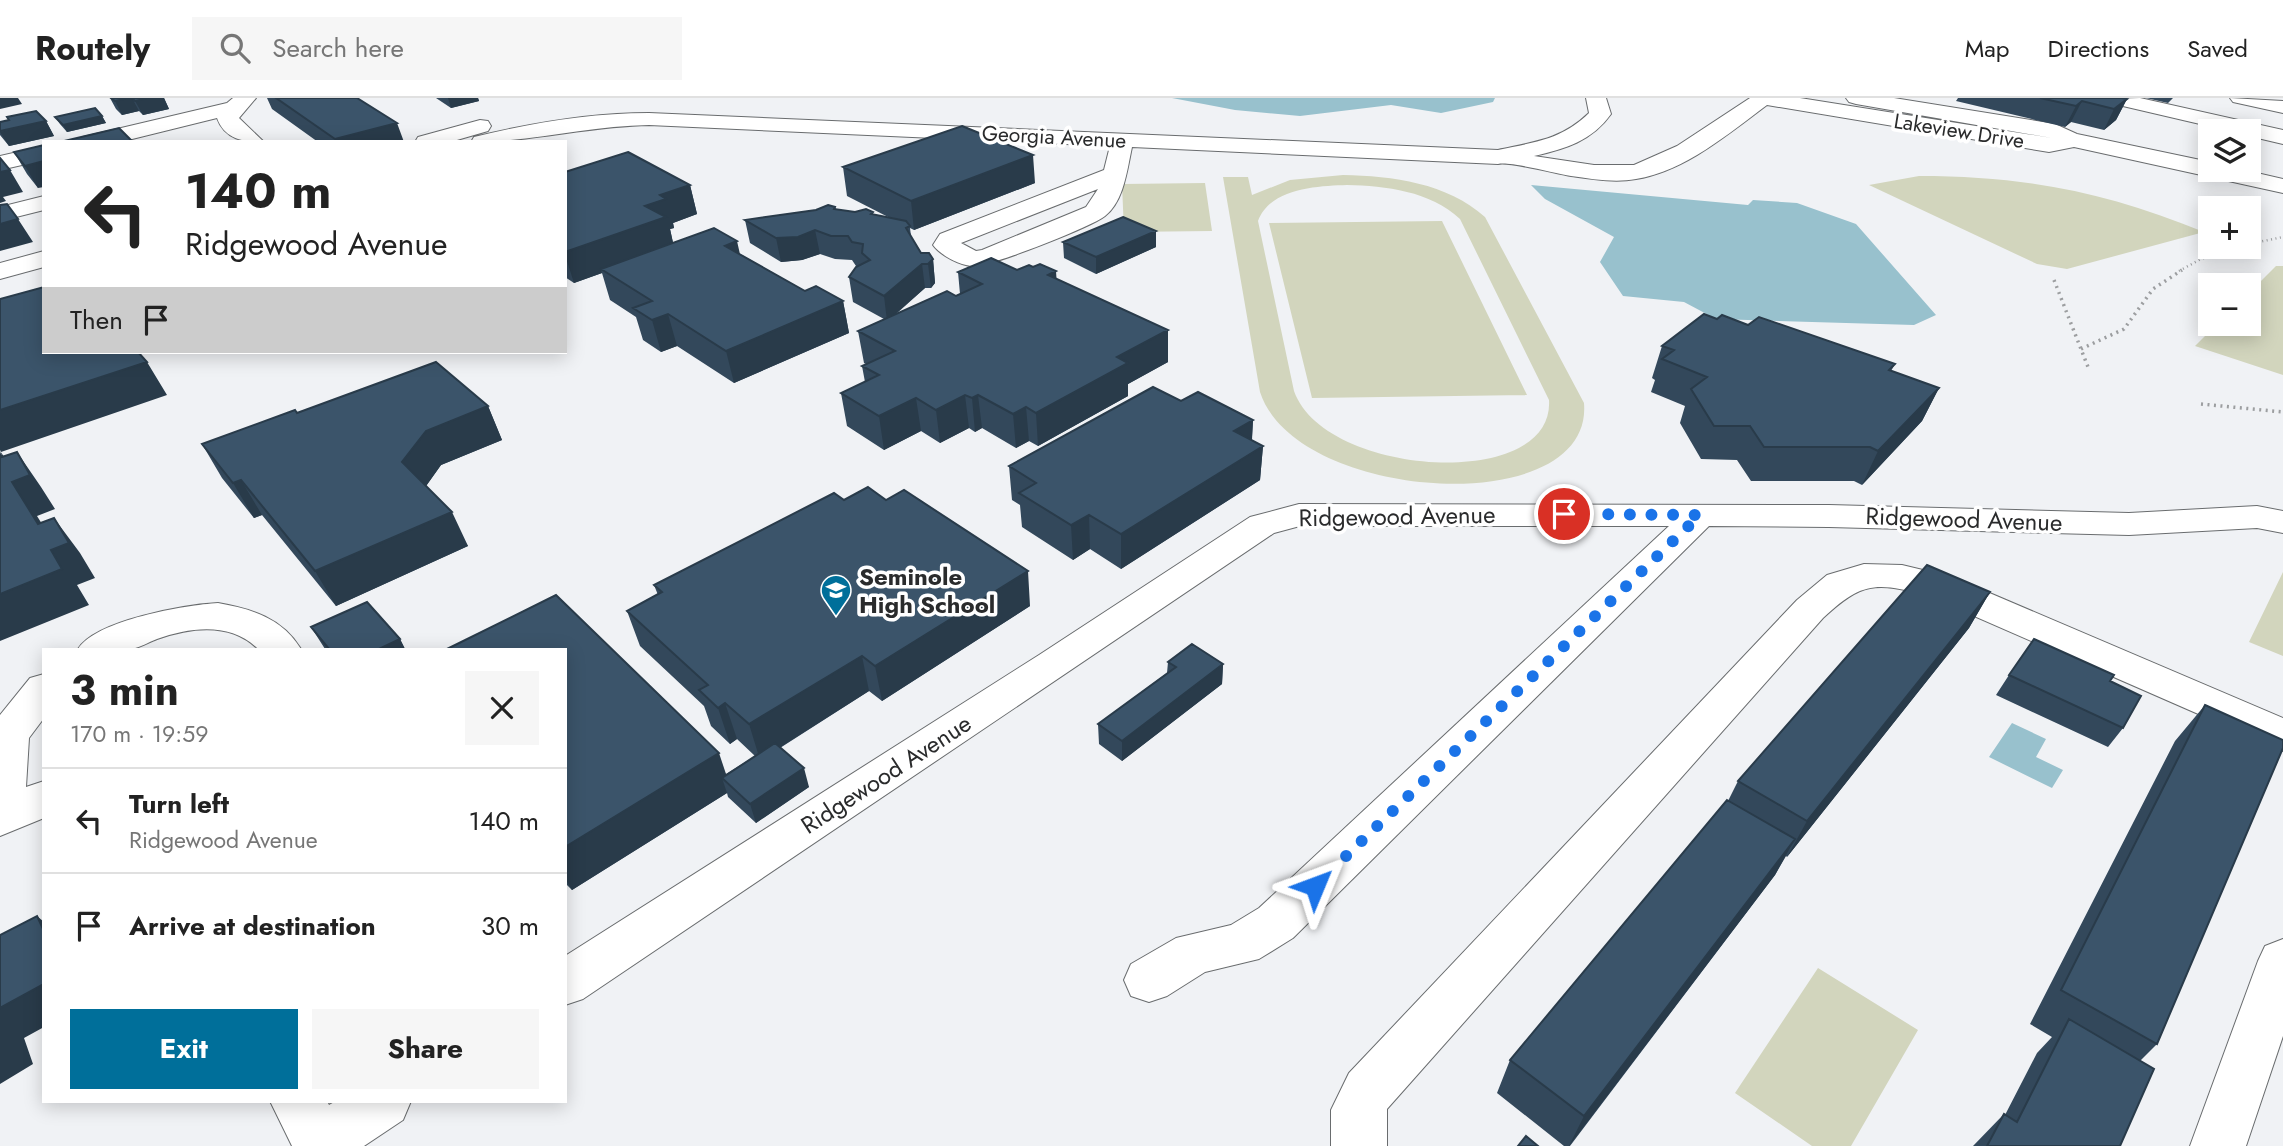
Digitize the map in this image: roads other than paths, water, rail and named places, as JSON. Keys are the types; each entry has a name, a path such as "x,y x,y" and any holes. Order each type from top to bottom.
{"street":[{"path":"214,98 244,101"},
{"name":"Georgia Avenue","path":"440,140 614,118 1498,157 1579,135 1600,114 1596,98"},
{"name":"Lakeview Drive","path":"1498,157 1578,169 1633,173 1656,166 1726,125 1762,98 2049,145 2064,145 2070,139"},
{"name":"Lakeview Drive","path":"1856,98 2055,131 2070,139 2198,166"},
{"path":"2239,98 2283,107"},
{"path":"2117,99 2283,137"},
{"path":"98,140 244,101"},
{"path":"244,101 228,118 230,124 250,140"},
{"path":"1113,175 949,239 946,245 972,258 987,257 1095,212 1104,205 1113,175 1123,140"},
{"path":"1553,144 1557,159 1578,169"},
{"path":"0,163 42,153"},
{"name":"Lakeview Drive","path":"2261,181 2283,186"},
{"path":"0,214 42,204"},
{"path":"0,271 42,260"},
{"name":"Ridgewood Avenue","path":"567,982 1053,665 1262,525 1299,515 1945,517 2129,524 2257,517 2283,522"},
{"path":"1149,980 1194,953 1241,944 1276,923 1700,515"},
{"path":"1359,1146 1359,1110 1368,1091 1810,609 1840,584 1875,575 1915,579 1939,586 2283,735"},
{"path":"100,648 145,627 199,616 240,619 270,634 280,648"},
{"path":"42,691 8,735 1,818 42,799"},
{"path":"2218,1146 2283,961"},
{"path":"313,1130 379,1103"}],"water":[{"path":"1172,98 1495,98 1493,102 1441,113 1391,105 1300,116 1235,110"},
{"path":"1531,185 1748,205 1753,200 1797,203 1856,224 1936,315 1914,325 1716,319 1684,302 1623,296 1600,262 1614,237 1545,199"},
{"path":"2012,723 2046,739 2036,757 2063,770 2052,788 1989,757"}],"place":[{"name":"Seminole High School","path":"836,617"}]}
